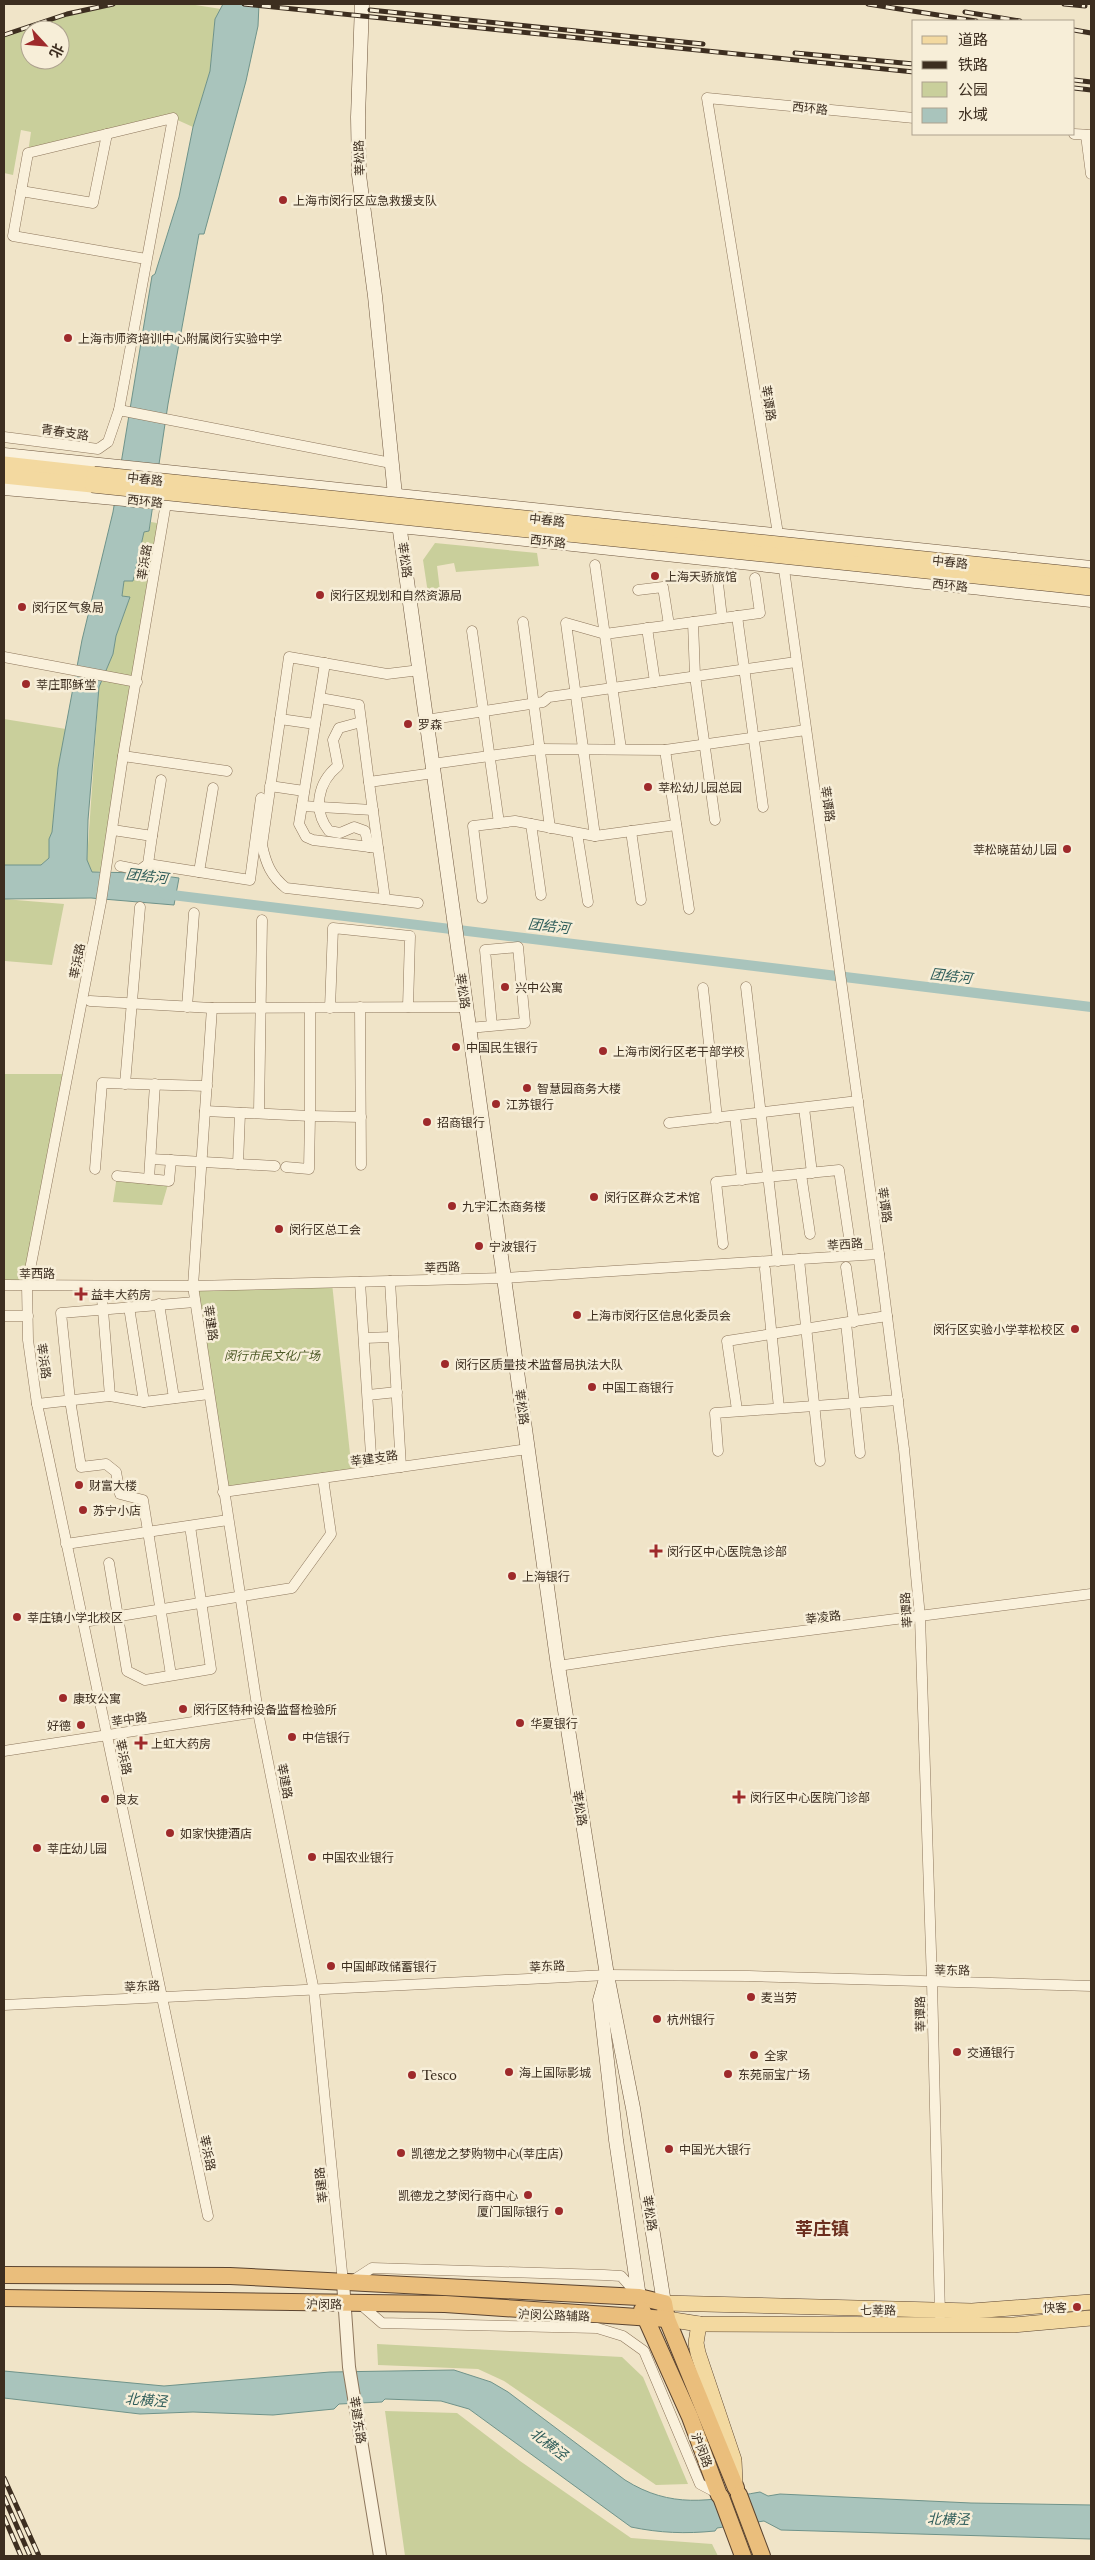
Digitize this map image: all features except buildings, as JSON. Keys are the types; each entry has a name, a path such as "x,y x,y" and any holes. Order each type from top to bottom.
{"highway":[{"name":"沪闵路","path":"4,2275 230,2276 640,2297 665,2311 760,2550"},
{"name":"沪闵路","path":"640,2297 644,2318 690,2417 741,2552"},
{"name":"沪闵路","path":"4,2298 445,2304 644,2318 665,2311"}],"main road":[{"name":"莘松路","path":"362,4 358,117 359,176 375,296 391,463 558,1666 607,1976 633,2108 665,2311"},
{"path":"4,455 1091,568"},
{"name":"中春路","path":"4,464 95,485 1091,576"},
{"name":"中春路","path":"4,476 1091,588"},
{"name":"西环路","path":"4,488 95,485 163,502 400,524 685,558 1091,600"},
{"name":"莘松路","path":"607,1976 600,2000 616,2140 640,2297"},
{"name":"七莘路","path":"665,2311 698,2324 940,2317 972,2311 1091,2302"},
{"name":"七莘路","path":"665,2311 940,2317 1014,2325 1091,2318"},
{"path":"698,2324 696,2343 698,2353 734,2460 737,2491"}],"street":[{"name":"西环路","path":"707,98 912,118"},
{"name":"莘谭路","path":"707,98 783,567 898,1400 920,1617 932,1982 940,2317"},
{"name":"青春支路","path":"4,437 98,448 108,442 123,411 146,259 173,118 107,134"},
{"path":"21,191 93,203 107,134 28,153 21,191 13,236 146,259"},
{"path":"1075,134 1089,135 1091,174"},
{"path":"123,411 391,463"},
{"name":"莘浜路","path":"163,502 107,871 27,1285 28,1340 37,1404 208,2216"},
{"path":"595,565 621,749"},
{"path":"717,575 722,618"},
{"path":"596,836 566,623 605,634 760,614 755,578"},
{"path":"638,590 663,587 669,625"},
{"path":"737,616 763,807"},
{"path":"523,622 550,828"},
{"path":"693,622 695,676 715,820"},
{"path":"647,628 655,682"},
{"path":"472,630 499,823"},
{"path":"4,657 137,682"},
{"path":"418,903 286,888 273,878 265,862 262,846 289,657 387,674 420,670"},
{"path":"426,720 534,704 543,702 548,697 796,662"},
{"path":"325,663 299,824 306,837 313,840 373,847"},
{"path":"320,698 359,705 373,810 373,847"},
{"path":"280,719 315,724"},
{"path":"361,722 339,728 333,740 338,766 328,774 318,807 323,823 329,831 340,833 354,826 365,830 373,847 385,899"},
{"path":"369,782 489,756 540,749 665,750 806,730"},
{"path":"665,750 689,909"},
{"path":"123,756 227,771"},
{"path":"120,866 140,870 148,864 161,780"},
{"path":"270,786 304,792"},
{"path":"199,872 213,788"},
{"path":"148,864 250,880 261,798"},
{"path":"302,806 373,810"},
{"path":"482,898 473,826 515,820 596,836 676,825"},
{"path":"532,824 541,894"},
{"path":"113,830 152,836"},
{"path":"631,831 641,900"},
{"path":"577,833 588,902"},
{"path":"125,1084 130,1004 140,907"},
{"path":"187,1007 194,913"},
{"path":"259,1113 262,920"},
{"path":"330,1008 333,928 410,936 408,1007"},
{"path":"469,1028 492,1026 525,1023 518,947 485,950 492,1026"},
{"path":"746,987 778,1261"},
{"path":"703,988 717,1118"},
{"path":"90,1001 212,1008 466,1006"},
{"path":"360,1007 361,1165"},
{"name":"莘建路","path":"212,1008 193,1286 258,1712 314,1991 347,2282"},
{"path":"286,1167 309,1169 310,1008"},
{"path":"95,1169 102,1083 207,1086"},
{"path":"149,1179 156,1084"},
{"path":"669,1123 858,1101"},
{"path":"804,1108 810,1234"},
{"path":"205,1111 361,1117"},
{"path":"238,1164 240,1113"},
{"path":"735,1116 742,1180"},
{"path":"151,1158 275,1166"},
{"path":"117,1176 169,1181 171,1160"},
{"path":"723,1244 716,1182 839,1170 849,1237"},
{"name":"莘西路","path":"4,1285 193,1286 505,1278 879,1254"},
{"path":"799,1259 820,1462"},
{"path":"846,1267 854,1403 860,1453"},
{"path":"765,1269 778,1408"},
{"path":"390,1281 402,1466"},
{"path":"360,1282 372,1471"},
{"path":"101,1286 110,1396"},
{"path":"171,1675 143,1500 120,1494 116,1472 106,1464 81,1467 70,1400 60,1313 195,1302"},
{"path":"159,1304 174,1398"},
{"path":"129,1307 144,1402"},
{"path":"4,1316 28,1316"},
{"path":"737,1410 727,1341 887,1316"},
{"path":"364,1338 393,1336"},
{"path":"368,1395 397,1392"},
{"path":"37,1404 110,1396 144,1402 209,1394"},
{"path":"718,1451 715,1413 898,1400"},
{"name":"莘建支路","path":"223,1492 528,1449"},
{"path":"83,1622 292,1588 331,1534 323,1478"},
{"path":"66,1544 228,1520"},
{"path":"109,1564 127,1671 145,1680 211,1668 190,1526"},
{"name":"莘凌路","path":"558,1666 724,1641 1091,1594"},
{"name":"莘中路","path":"4,1751 258,1712"},
{"name":"莘东路","path":"4,2005 607,1976 756,1977 1091,1986"},
{"name":"莘建东路","path":"347,2282 352,2304 350,2368 380,2556"},
{"name":"沪闵公路辅路","path":"352,2304 382,2323 597,2328 623,2336 644,2351 700,2484 720,2496"}],"green space":[{"path":"113,4 189,4 221,9 215,19 210,71 193,127 173,118 28,153 31,132 21,130 13,175 4,173 4,35 20,30 20,70 70,70 70,20 49,20"},
{"path":"151,522 163,524 107,871 92,872 87,860 99,687 113,654 116,636 130,597 122,596 124,581 133,581 144,532 149,531"},
{"path":"435,543 537,553 539,566 456,572 454,563 437,566 441,599 429,600 423,560"},
{"path":"4,719 66,729 58,768 52,832 49,839 49,858 41,865 4,865"},
{"path":"4,899 64,904 52,965 5,961 4,981"},
{"path":"4,1074 68,1074 27,1285 4,1285"},
{"path":"117,1176 169,1181 162,1205 113,1202"},
{"name":"闵行市民文化广场","path":"332,1283 352,1473 223,1492 193,1286"},
{"path":"377,2344 622,2357 643,2377 688,2484 656,2485 504,2381 478,2369 378,2365"},
{"path":"385,2411 457,2413 520,2461 631,2538 712,2544 718,2556 405,2556"}],"water":[{"path":"223,4 259,4 258,26 246,81 204,234 199,234 168,404 149,531 144,532 133,581 124,581 122,596 130,597 116,636 113,654 99,687 88,820 87,860 92,872 143,873 179,878 174,905 91,898 4,899 4,865 41,865 49,858 49,839 52,832 58,768 82,640 113,512 152,276 155,274 179,197 193,127 210,71 215,19"},
{"name":"北横泾","path":"454,2370 491,2382 508,2392 625,2480 658,2495 674,2499 707,2500 760,2492 768,2496 780,2494 971,2503 1091,2505 1091,2539 781,2530 764,2521 717,2528 715,2531 693,2532 662,2532 631,2527 469,2409 441,2401 385,2399 382,2402 339,2404 334,2409 273,2415 193,2412 140,2414 4,2398 4,2371 164,2386 330,2372"}],"waterway":[{"name":"团结河","path":"164,894 1091,1007"}],"railway":[{"path":"4,35 67,14 113,4"},
{"path":"244,4 912,72"},
{"path":"868,4 970,20"},
{"path":"1064,4 1085,6"},
{"path":"370,10 703,44"},
{"path":"965,12 1014,20"},
{"path":"1075,30 1091,33"},
{"path":"795,53 912,64"},
{"path":"1075,80 1091,82"},
{"path":"1075,88 1091,90"},
{"path":"4,2478 39,2556"},
{"path":"4,2497 30,2556"},
{"path":"4,2517 21,2556"}],"place":[{"name":"上海市闵行区应急救援支队","path":"283,200"},
{"name":"上海市师资培训中心附属闵行实验中学","path":"68,338"},
{"name":"上海天骄旅馆","path":"655,576"},
{"name":"闵行区规划和自然资源局","path":"320,595"},
{"name":"闵行区气象局","path":"22,607"},
{"name":"莘庄耶稣堂","path":"26,684"},
{"name":"罗森","path":"408,724"},
{"name":"莘松幼儿园总园","path":"648,787"},
{"name":"莘松晓苗幼儿园","path":"1067,849"},
{"name":"兴中公寓","path":"505,987"},
{"name":"中国民生银行","path":"456,1047"},
{"name":"上海市闵行区老干部学校","path":"603,1051"},
{"name":"智慧园商务大楼","path":"527,1088"},
{"name":"江苏银行","path":"496,1104"},
{"name":"招商银行","path":"427,1122"},
{"name":"闵行区群众艺术馆","path":"594,1197"},
{"name":"九宇汇杰商务楼","path":"452,1206"},
{"name":"闵行区总工会","path":"279,1229"},
{"name":"宁波银行","path":"479,1246"},
{"name":"益丰大药房","path":"81,1294"},
{"name":"上海市闵行区信息化委员会","path":"577,1315"},
{"name":"闵行区实验小学莘松校区","path":"1075,1329"},
{"name":"闵行区质量技术监督局执法大队","path":"445,1364"},
{"name":"中国工商银行","path":"592,1387"},
{"name":"财富大楼","path":"79,1485"},
{"name":"苏宁小店","path":"83,1510"},
{"name":"闵行区中心医院急诊部","path":"656,1551"},
{"name":"上海银行","path":"512,1576"},
{"name":"莘庄镇小学北校区","path":"17,1617"},
{"name":"康玫公寓","path":"63,1698"},
{"name":"闵行区特种设备监督检验所","path":"183,1709"},
{"name":"华夏银行","path":"520,1723"},
{"name":"好德","path":"81,1725"},
{"name":"中信银行","path":"292,1737"},
{"name":"上虹大药房","path":"141,1743"},
{"name":"闵行区中心医院门诊部","path":"739,1797"},
{"name":"良友","path":"105,1799"},
{"name":"如家快捷酒店","path":"170,1833"},
{"name":"莘庄幼儿园","path":"37,1848"},
{"name":"中国农业银行","path":"312,1857"},
{"name":"中国邮政储蓄银行","path":"331,1966"},
{"name":"麦当劳","path":"751,1997"},
{"name":"杭州银行","path":"657,2019"},
{"name":"交通银行","path":"957,2052"},
{"name":"全家","path":"754,2055"},
{"name":"海上国际影城","path":"509,2072"},
{"name":"东苑丽宝广场","path":"728,2074"},
{"name":"Tesco","path":"412,2075"},
{"name":"中国光大银行","path":"669,2149"},
{"name":"凯德龙之梦购物中心(莘庄店)","path":"401,2153"},
{"name":"凯德龙之梦闵行商中心","path":"528,2195"},
{"name":"厦门国际银行","path":"559,2211"},
{"name":"快客","path":"1077,2307"}],"district":[{"name":"莘庄镇","path":"822,2229"}]}
